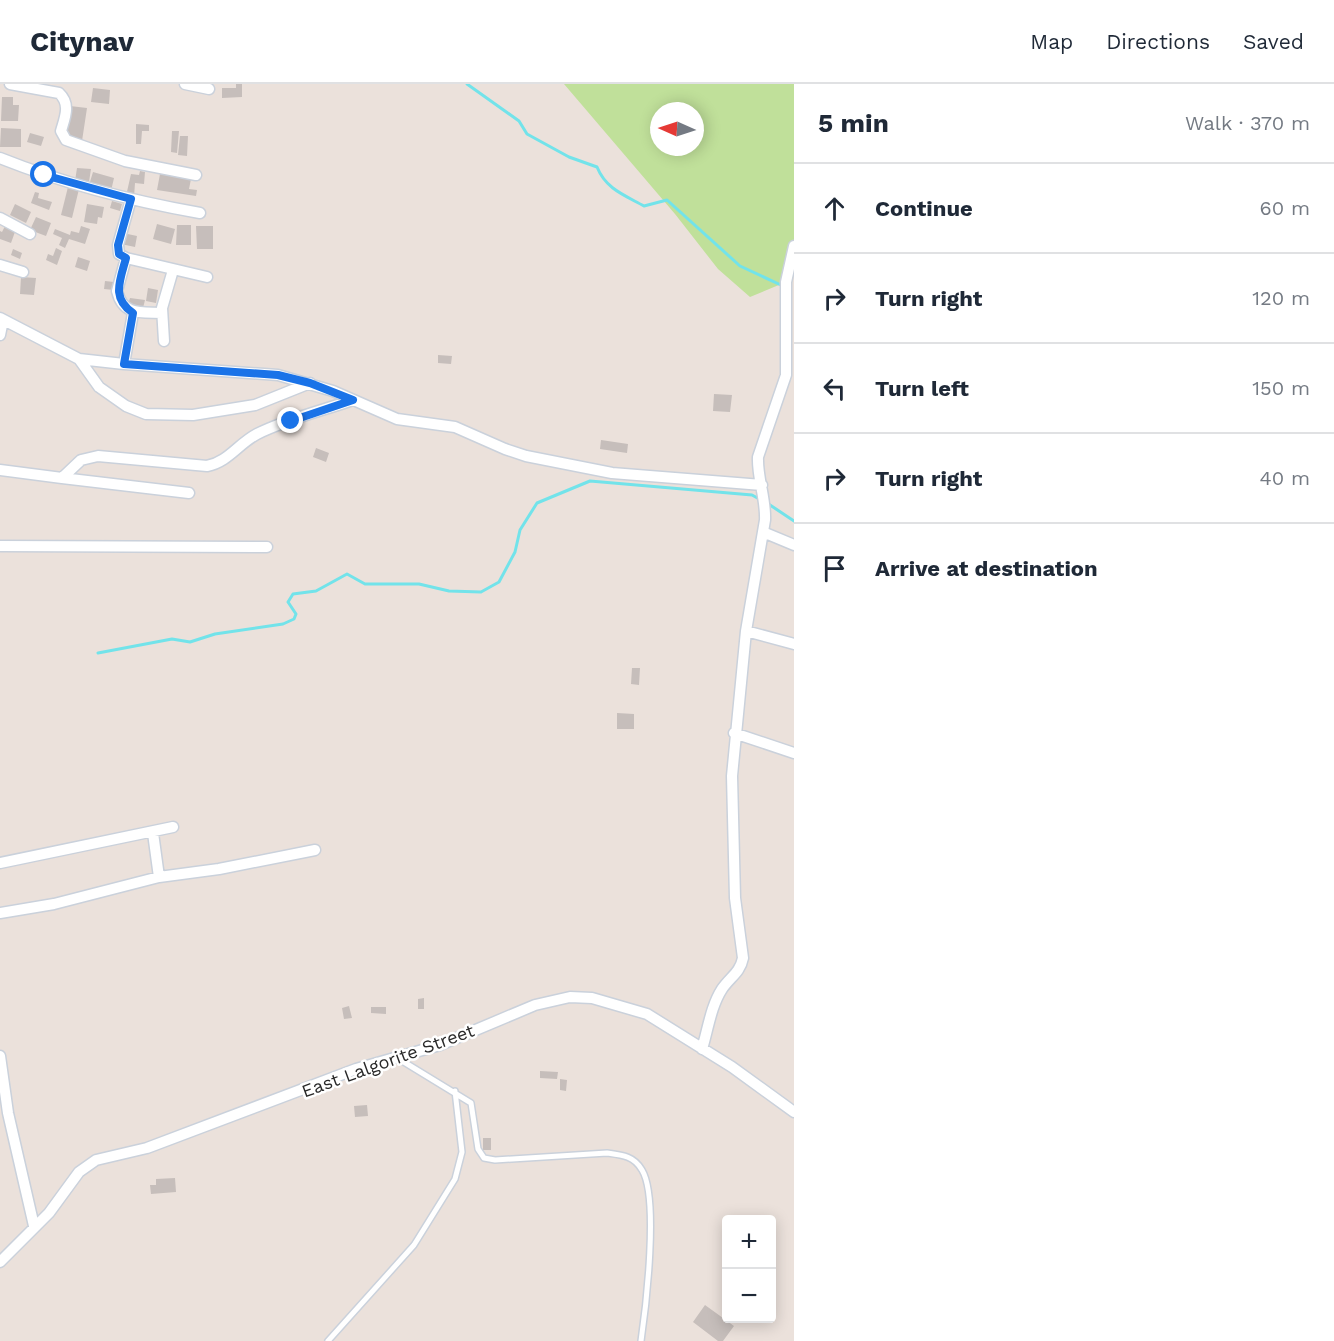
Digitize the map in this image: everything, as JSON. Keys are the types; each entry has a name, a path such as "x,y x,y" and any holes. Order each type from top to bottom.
{"street":[{"path":"10,84 59,93 67,107 61,131 66,140 125,161 196,176"},
{"path":"185,84 209,89"},
{"path":"0,158 44,175 131,199 200,213"},
{"path":"131,199 118,245 119,254 126,258 207,277"},
{"path":"0,218 30,234"},
{"path":"702,1048 716,1000 722,988 741,968 743,958 735,898 732,776 734,733 746,631 766,503 758,457 791,360 786,282 794,246"},
{"path":"126,258 117,291 124,307 133,313 162,313"},
{"path":"0,265 23,272"},
{"path":"164,341 162,313 173,270"},
{"path":"124,364 133,313"},
{"path":"0,335 2,319 78,358 124,364 278,375 310,383 397,419 455,427 526,456 612,472 762,485"},
{"path":"78,358 99,387 126,406 146,414 193,415 245,407 310,383"},
{"path":"62,478 81,460 89,457 139,459 199,466 215,465 254,436 353,400"},
{"path":"0,470 189,493"},
{"path":"763,532 794,545"},
{"path":"0,546 267,547"},
{"path":"746,631 794,644"},
{"path":"734,733 794,753"},
{"path":"0,863 173,827"},
{"path":"153,833 159,877"},
{"path":"0,913 54,904 159,877 219,869 315,850"},
{"name":"East Lalgorite Street","path":"0,1262 49,1213 79,1172 96,1161 147,1148 356,1069 458,1039 535,1005 570,997 592,998 647,1014 702,1048 794,1112"},
{"path":"0,1056 4,1114 34,1226"}],"lane":[{"path":"398,1058 471,1103 478,1149 489,1160 607,1153 624,1155 634,1160 642,1169 649,1191 649,1214 648,1278 641,1341"},
{"path":"328,1341 414,1245 455,1179 462,1152 455,1092"}],"green space":[{"path":"564,84 794,84 794,246 786,282 750,297 718,269 675,214"}],"building":[{"path":"236,84 242,84 242,97 222,98 222,88 236,88"},
{"path":"93,88 110,90 109,104 91,102"},
{"path":"2,97 13,97 13,105 19,105 18,121 1,121"},
{"path":"70,106 87,108 82,141 65,138"},
{"path":"136,124 149,125 149,131 142,131 141,144 136,144"},
{"path":"1,128 21,129 21,147 0,147"},
{"path":"172,131 179,131 177,153 171,152"},
{"path":"30,133 44,137 41,146 27,142"},
{"path":"180,136 188,136 187,156 178,155"},
{"path":"77,168 91,169 89,182 75,181"},
{"path":"140,171 145,172 144,184 135,183 134,197 126,196 131,174 139,175"},
{"path":"93,172 114,178 111,191 89,185"},
{"path":"160,174 191,179 189,189 197,190 196,196 157,190"},
{"path":"68,187 79,189 72,218 61,215"},
{"path":"35,192 39,193 38,198 52,202 49,210 31,203"},
{"path":"112,201 122,204 120,211 110,208"},
{"path":"15,204 31,212 26,223 10,215"},
{"path":"87,204 104,207 102,218 98,217 97,224 84,222"},
{"path":"36,217 51,223 46,236 30,230"},
{"path":"157,224 175,229 171,244 153,239"},
{"path":"177,225 191,225 191,245 176,245"},
{"path":"5,226 16,229 11,243 0,239 0,231 2,232"},
{"path":"81,226 90,229 85,244 69,239 65,248 59,245 62,238 53,234 55,229 70,235 71,231 79,233"},
{"path":"196,226 213,226 213,249 197,249"},
{"path":"123,233 137,236 135,247 121,244"},
{"path":"56,248 62,251 57,265 46,260 48,254 53,256"},
{"path":"13,249 22,253 20,259 11,255"},
{"path":"78,257 90,261 87,271 75,267"},
{"path":"21,277 36,278 34,295 20,294"},
{"path":"105,281 114,282 114,290 104,289"},
{"path":"148,288 158,290 156,303 146,301"},
{"path":"130,298 145,300 143,308 128,305"},
{"path":"438,355 452,356 451,364 438,363"},
{"path":"714,394 732,395 730,412 713,411"},
{"path":"601,440 628,444 627,453 600,449"},
{"path":"316,448 329,453 326,462 313,457"},
{"path":"632,668 640,668 639,685 631,684"},
{"path":"617,713 634,714 634,729 617,729"},
{"path":"424,998 424,1009 418,1009 418,999"},
{"path":"349,1006 352,1018 344,1019 342,1008"},
{"path":"371,1007 386,1007 386,1014 371,1013"},
{"path":"540,1071 558,1072 557,1079 540,1078"},
{"path":"560,1079 567,1080 566,1091 560,1090"},
{"path":"367,1105 368,1116 355,1117 354,1106"},
{"path":"483,1138 491,1138 491,1150 483,1150"},
{"path":"175,1178 176,1192 151,1194 150,1185 156,1185 156,1179"},
{"path":"705,1305 722,1317 722,1323 730,1323 734,1326 723,1341 718,1341 693,1322"}],"waterway":[{"path":"467,84 519,121 527,134 569,157 597,167 605,181 623,195 644,206 667,200 740,266 783,286"},
{"path":"98,653 172,639 190,642 215,634 283,624 294,619 296,614 288,602 293,594 316,591 347,574 365,584 419,584 449,591 481,592 499,582 515,552 520,530 537,503 590,481 752,495 761,500"},
{"path":"767,503 794,521"}],"route":[{"path":"44,175 131,199 118,245 119,254 126,258 117,291 118,298 124,307 133,313 124,364 278,375 310,383 353,400 291,421"}]}
